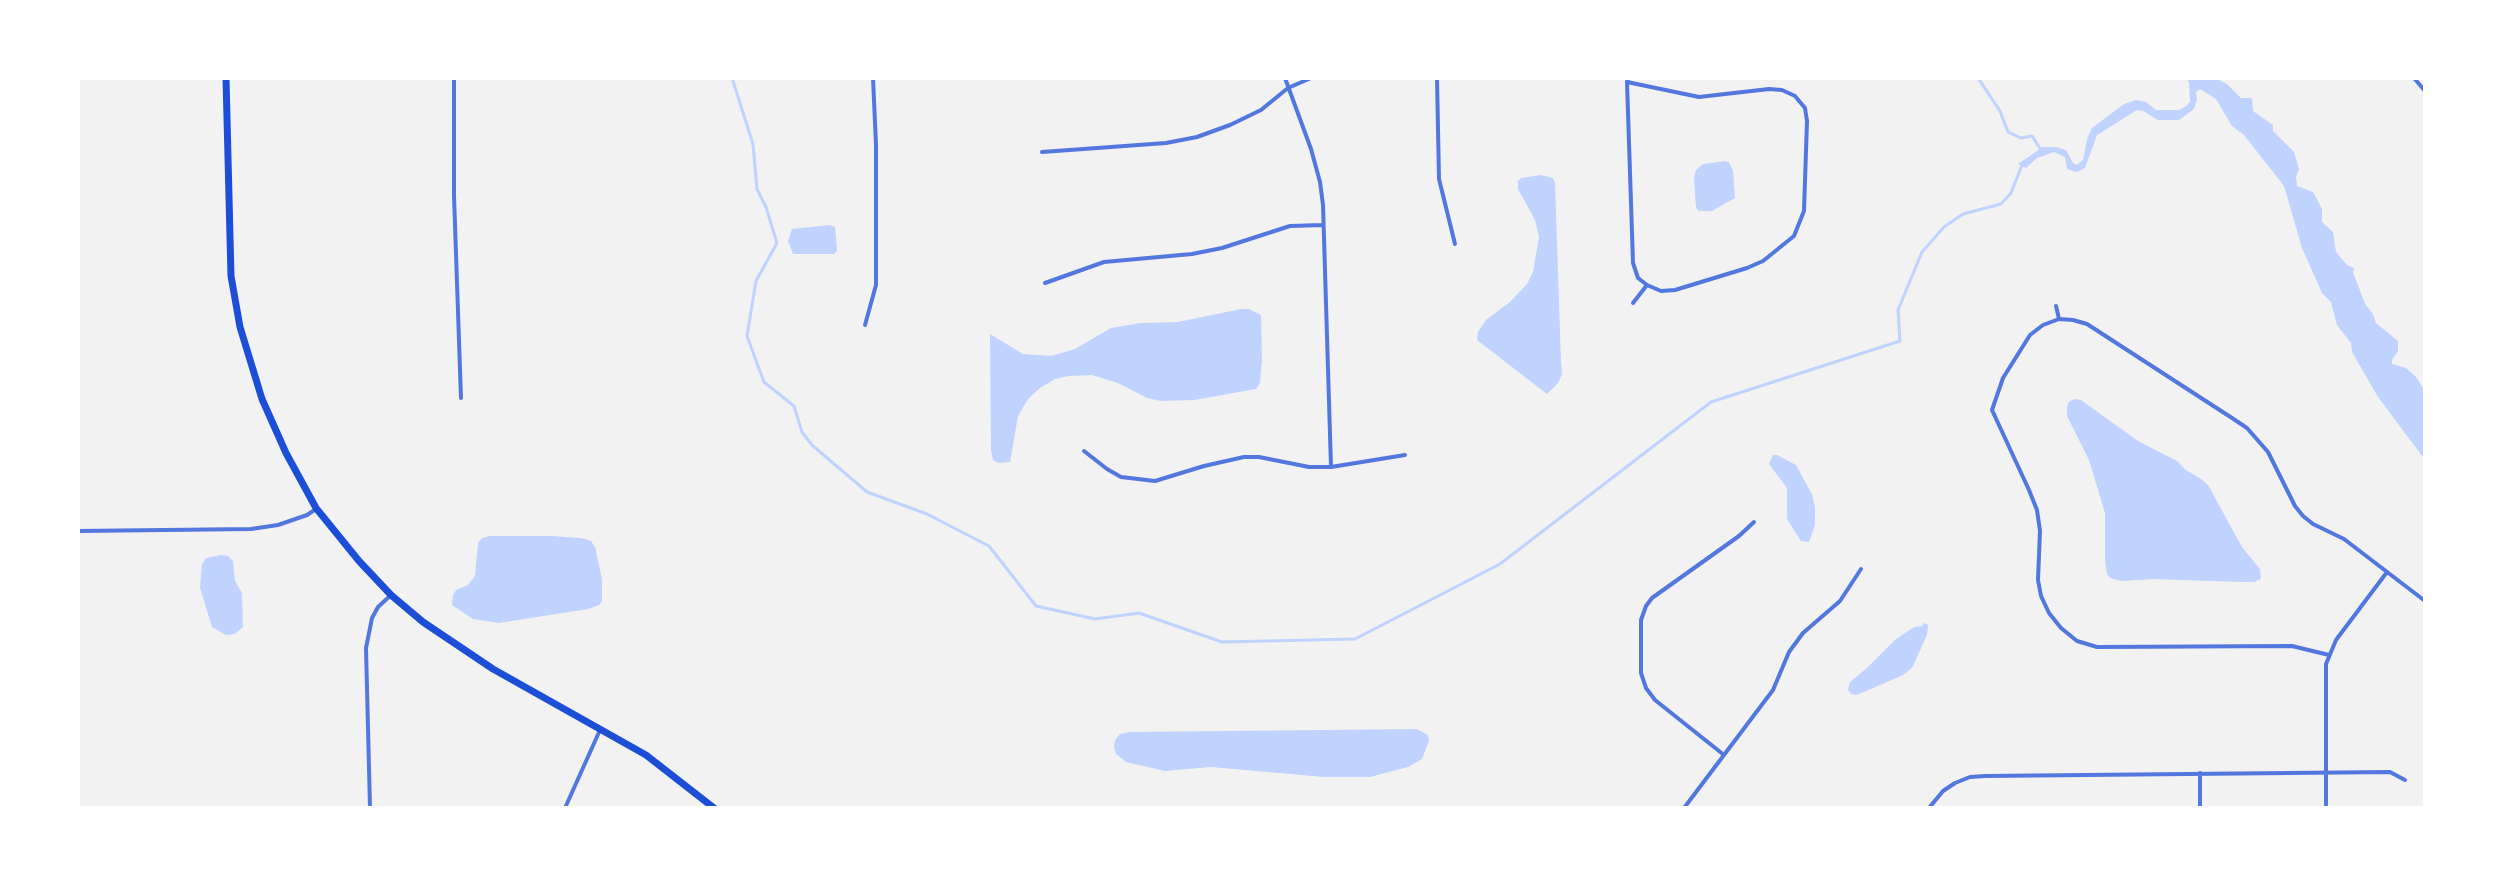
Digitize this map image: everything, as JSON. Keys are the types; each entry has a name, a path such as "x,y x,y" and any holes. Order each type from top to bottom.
{"main road":[{"path":"226,78 231,276 240,327 262,399 286,453 316,508 391,595 460,649 601,728 667,770 714,808"}],"street":[{"path":"454,78 454,196 461,398"},
{"path":"865,325 876,285 873,78"},
{"path":"1285,78 1320,182 1331,467"},
{"path":"1042,152 1166,143 1197,137 1261,110 1288,88 1311,78"},
{"path":"1437,78 1439,179 1455,244"},
{"path":"2414,78 2425,91"},
{"path":"1628,80 1699,97 1769,89 1782,90 1795,96 1805,108 1807,121 1804,211 1794,236 1763,261 1675,290 1661,291 1638,278 1633,263 1628,80"},
{"path":"1045,283 1104,262 1192,254 1222,248 1290,226 1323,225"},
{"path":"1633,303 1647,285"},
{"path":"2056,306 2059,319"},
{"path":"2329,655 2292,646 2097,647 2077,641 2061,628 2041,596 2037,510 1992,410 2003,378 2030,335 2043,325 2059,319 2087,324 2247,428 2268,452 2303,516 2344,539 2425,601"},
{"path":"1084,451 1121,477 1137,481 1155,481 1244,457 1309,467 1331,467 1405,455"},
{"path":"78,531 251,529 278,525 307,515 316,508"},
{"path":"1724,755 1655,700 1646,688 1641,673 1641,620 1652,598 1754,522"},
{"path":"1684,808 1773,690 1789,652 1803,633 1840,601 1861,569"},
{"path":"2326,808 2325,678 2329,655 2336,640 2387,572"},
{"path":"370,808 366,648 372,618 391,595"},
{"path":"565,808 601,728"},
{"path":"1929,808 1943,791 1970,777 2390,772 2405,780"},
{"path":"2200,773 2200,808"}],"water":[{"path":"2186,78 2215,78 2227,84 2241,98 2252,98 2253,111 2273,125 2273,131 2294,152 2299,169 2297,186 2313,192 2322,209 2322,222 2333,232 2336,252 2347,265 2354,268 2365,304 2376,323 2398,341 2398,351 2392,364 2406,368 2425,391 2425,460 2378,397 2352,352 2351,343 2337,325 2331,302 2322,293 2302,248 2284,186 2244,135 2232,126 2216,99 2200,89 2196,92 2194,109 2179,120 2158,120 2137,110 2097,135 2085,168 2077,172 2067,169 2065,157 2054,152 2037,158 2026,168 2018,164 2043,147 2056,147 2066,150 2077,165 2083,160 2092,128 2124,104 2136,100 2146,102 2156,110 2179,110 2186,106 2190,102"},
{"path":"1729,162 1733,171 1735,198 1712,211 1699,211 1696,208 1696,170 1703,164"},
{"path":"1541,175 1553,178 1555,183 1562,374 1547,394 1477,340 1486,320 1510,302 1527,284 1533,272 1539,237 1535,220 1518,189 1518,181"},
{"path":"835,227 837,251 834,254 793,254 788,241 792,229"},
{"path":"1241,309 1261,315 1262,360 1260,383 1256,389 1194,400 1161,401 1092,375 1055,379 1028,399 1018,416 1010,462 993,460 990,334 1023,354 1051,356 1075,349 1111,328 1178,322"},
{"path":"2081,400 2138,441 2177,461 2208,485 2242,547 2260,569 2261,579 2241,582 2121,581 2110,578 2105,560 2105,513 2089,460 2067,416 2069,402"},
{"path":"1773,455 1796,465 1812,494 1815,525 1809,542 1801,541 1787,519 1787,488 1769,464"},
{"path":"490,536 552,536 591,541 602,579 602,601 588,609 499,623 473,619 452,605 453,595 475,576 478,543"},
{"path":"221,555 233,561 235,581 242,593 243,627 235,634 226,635 212,627 200,588 202,564 206,558"},
{"path":"1924,623 1928,625 1927,635 1912,668 1871,689 1851,694 1848,690 1850,682 1895,640"},
{"path":"1417,729 1428,735 1429,741 1422,759 1408,767 1370,777 1324,777 1211,767 1165,771 1126,762 1116,754 1114,747 1120,734 1130,732"}],"waterway":[{"path":"732,78 753,144 757,189 777,243 756,281 747,336 764,382 794,406 802,432 812,445 867,492 927,514 989,546 1036,606 1095,619 1139,613 1222,642 1355,639 1500,564 1711,402 1900,341 1898,310 1922,252 1944,227 1963,214 2001,204 2011,193 2022,165"},
{"path":"1978,78 2000,111 2008,132 2021,138 2032,136 2041,150"}]}
